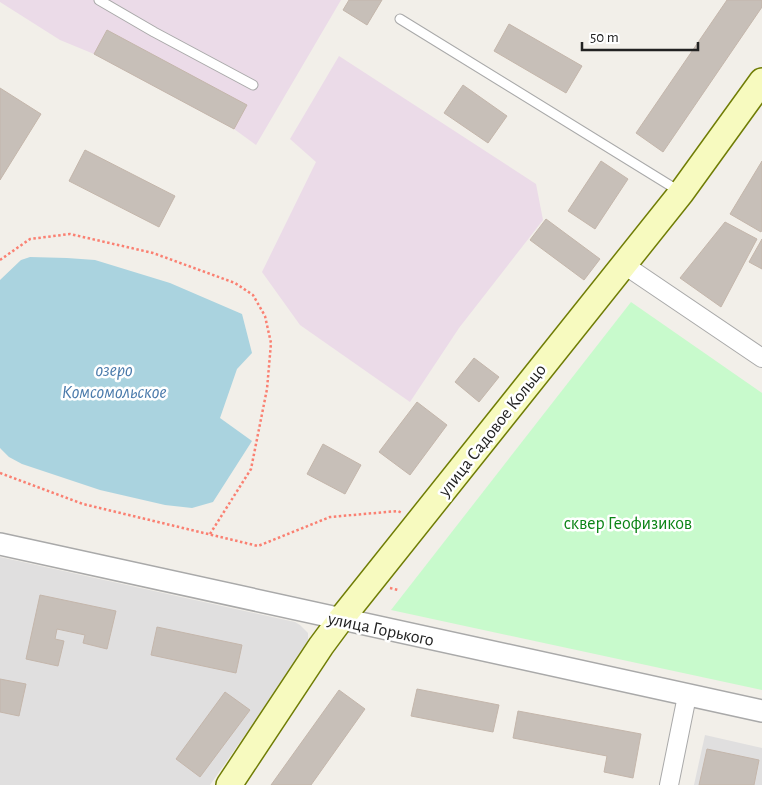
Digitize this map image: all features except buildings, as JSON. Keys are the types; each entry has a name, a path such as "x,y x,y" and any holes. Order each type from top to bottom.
{"main road":[{"name":"улица Садовое Кольцо","path":"229,785 341,619 681,193 762,81"}],"street":[{"path":"623,264 762,358"},
{"name":"улица Горького","path":"0,544 762,711"},
{"path":"669,785 687,696"}],"lane":[{"path":"99,0 253,85"},
{"path":"400,19 681,193"}],"path":[{"path":"0,260 30,239 70,234 153,253 235,283 253,295 264,316 272,343 267,389 251,469 210,534"},
{"path":"0,473 83,504 258,546 330,517 398,511 418,522"}],"shaded area":[{"path":"0,0 341,0 256,145 234,129 94,54 60,40 0,2"},
{"path":"339,56 536,184 543,220 459,328 410,402 300,325 262,272 316,162 290,139"},
{"path":"0,557 295,622 308,633 308,645 210,785 0,785"},
{"path":"705,735 762,748 762,785 694,785"}],"green space":[{"name":"cквер Геофизиков","path":"631,302 762,393 762,690 391,610"}],"water":[{"name":"озеро Комсомольское","path":"30,257 95,260 170,283 242,314 252,353 237,369 220,418 252,441 213,502 192,508 165,505 100,490 22,464 9,457 0,448 0,280 21,260"}]}
